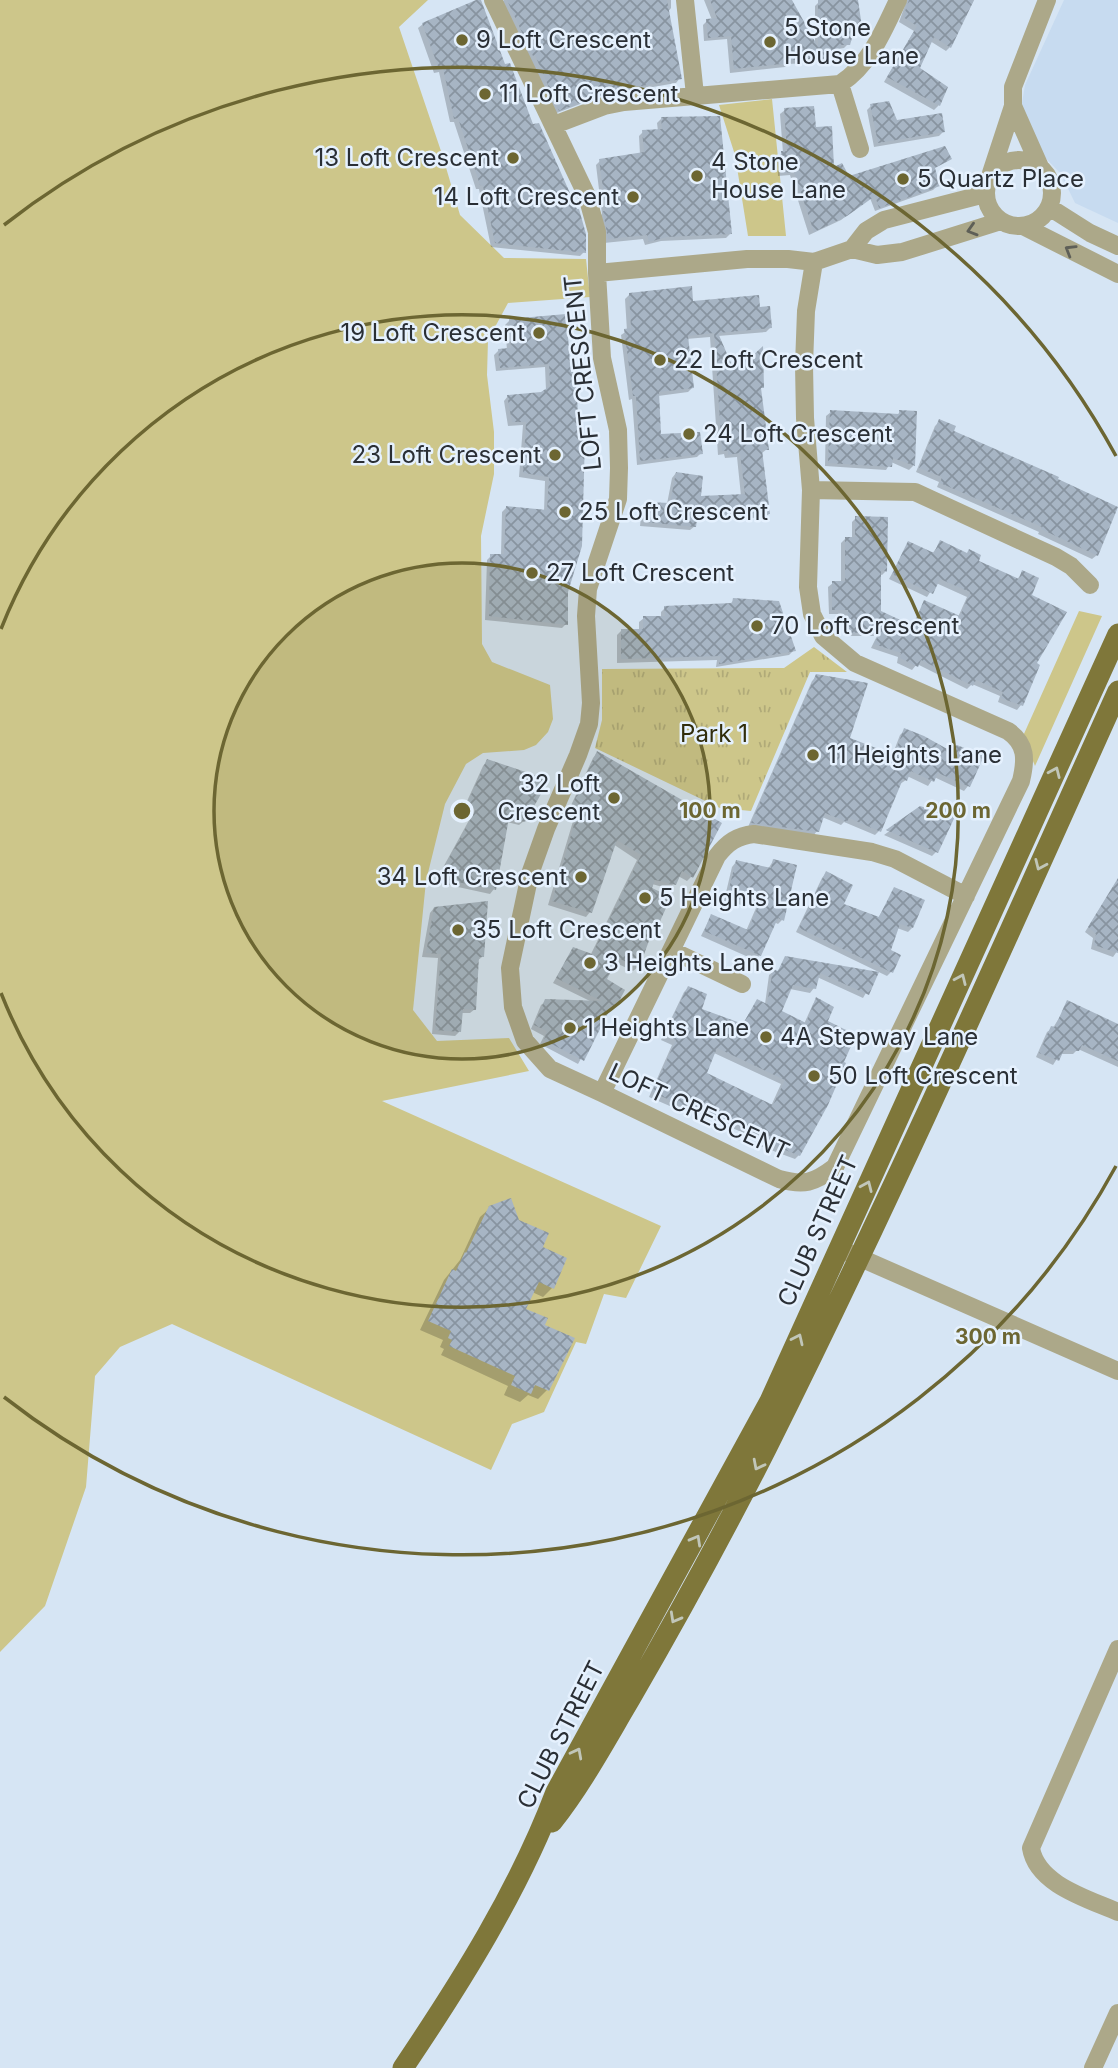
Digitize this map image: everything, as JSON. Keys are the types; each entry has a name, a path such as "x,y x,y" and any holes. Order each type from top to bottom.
{"main road":[{"name":"CLUB STREET","path":"402,2068 492,1924 539,1837 556,1792 770,1401 1118,634"},
{"name":"CLUB STREET","path":"539,1837 569,1800 595,1761 728,1524 859,1259 1118,691"}],"street":[{"name":"LOFT CRESCENT","path":"493,0 587,196 597,232 602,358 618,430 618,499 588,589 586,616 591,703 589,723 530,874 510,968 513,1007 525,1041 550,1069 779,1179 797,1184 818,1180 835,1167 844,1151 1021,781 1025,765 1024,749 1018,738 1008,731 855,663 823,636 811,614 808,587 811,490 804,365 806,311 814,262"},
{"path":"685,0 695,95"},
{"path":"554,125 604,106 695,95 840,84 851,77 875,48 898,0"},
{"path":"1047,0 1013,87 1013,106 986,183 985,194 993,214 1001,221 1023,226 1118,274"},
{"path":"1035,27 1056,0"},
{"path":"840,84 860,149"},
{"path":"1013,106 1040,167 1047,176 1052,197 1049,207 1033,223 1023,226"},
{"path":"991,173 1009,161 1031,162 1040,167"},
{"path":"852,250 866,231 884,219 985,194"},
{"path":"1049,207 1090,233 1118,246"},
{"path":"933,208 942,239"},
{"path":"597,273 747,259 814,262 852,250 877,255 902,252 1001,221"},
{"path":"811,490 915,492 1056,557 1071,566 1090,585"},
{"path":"602,1093 717,856 727,843 754,834 872,852 895,859 966,895"},
{"path":"673,951 742,984"},
{"path":"839,1248 1118,1371"},
{"path":"1118,1649 1031,1848 1042,1872 1060,1885 1118,1912"},
{"path":"1093,2068 1118,2013"}],"shaded area":[{"path":"1064,0 1118,0 1118,223 1075,203 1061,174 1034,146 1021,109 1025,85"}],"green space":[{"path":"0,0 428,0 399,27 460,215 504,258 586,259 590,297 508,303 488,340 487,375 494,432 494,474 481,536 482,644 492,662 550,685 553,719 548,732 536,745 524,750 483,753 466,764 445,804 426,881 413,1010 437,1041 509,1038 529,1071 382,1101 661,1226 626,1298 604,1294 586,1344 576,1342 544,1412 512,1424 491,1470 172,1324 120,1347 95,1376 86,1487 45,1606 0,1652"},
{"path":"772,99 786,236 748,236 735,155 719,105"},
{"path":"1079,611 1102,616 1035,766 1023,736"},
{"name":"Park 1","path":"814,647 847,672 810,672 751,811 720,808 595,748 602,720 602,669 784,668"}],"building":[{"path":"481,0 505,64 510,63 533,124 539,123 579,209 586,234 586,253 495,243 483,186 480,185 458,118 454,119 443,68 439,69 422,23"},
{"path":"507,0 667,0 682,79 607,92 559,111"},
{"path":"710,0 792,0 818,47 818,0 858,0 862,27 854,31 850,45 841,45 837,58 791,60 791,63 734,69 731,36 708,38 706,19 717,18"},
{"path":"909,0 974,0 951,48 934,37 920,68 948,87 940,106 887,77 917,26 903,17"},
{"path":"889,101 897,120 942,113 945,132 878,143 870,104"},
{"path":"814,106 816,127 832,126 834,167 842,163 849,176 945,146 952,159 935,168 940,186 879,208 875,196 847,216 814,232 794,172 782,173 781,151 787,151 784,108"},
{"path":"720,116 732,234 667,237 649,242 647,235 608,239 599,159 644,152 642,130 662,129 661,117"},
{"path":"692,286 693,301 759,295 760,307 770,306 772,328 718,333 731,363 750,358 763,346 764,388 761,388 769,450 762,450 770,514 698,513 696,527 643,522 646,502 670,503 676,472 703,476 701,496 745,494 740,453 728,455 728,451 722,451 714,333 688,336 694,388 659,392 661,434 700,432 703,454 640,461 636,396 633,396 624,329 631,328 629,293"},
{"path":"566,314 571,372 576,372 579,437 585,437 582,546 568,592 568,625 489,616 490,554 504,554 506,506 547,510 549,477 523,473 526,422 512,422 507,395 541,392 550,386 549,364 500,368 498,349 511,348 509,319"},
{"path":"830,410 899,414 899,410 917,411 915,466 893,458 892,467 828,463"},
{"path":"939,419 956,426 954,431 1059,477 1058,479 1118,507 1098,556 1041,529 1042,527 940,483 942,477 919,468"},
{"path":"855,516 888,517 887,572 881,569 881,611 913,626 924,600 960,616 970,592 940,579 933,594 892,574 908,541 934,553 940,540 967,553 969,549 981,555 979,561 1019,579 1022,570 1039,578 1032,595 1067,612 1037,663 1040,665 1023,706 1001,698 1003,692 976,680 973,686 921,660 918,667 900,658 901,653 874,644 880,632 848,633 848,610 832,610 832,581 845,581 845,537 855,537"},
{"path":"733,598 779,601 796,651 719,664 721,656 621,659 621,629 643,629 643,616 665,616 664,606 732,603"},
{"path":"816,674 868,683 850,738 894,755 904,728 949,750 957,745 984,756 970,787 938,773 934,782 911,771 907,781 903,779 881,832 849,818 847,822 825,813 819,832 751,823"},
{"path":"597,751 722,823 693,878 682,871 676,885 655,880 652,888 671,897 652,939 650,938 639,968 618,958 607,979 625,990 616,1007 612,1005 584,1061 544,1040 547,1031 534,1025 545,999 602,1001 556,978 573,947 592,954 641,855 617,840 592,913 552,901 577,814 570,809"},
{"path":"487,759 549,780 525,822 509,818 496,890 438,878 476,809 466,806"},
{"path":"936,802 958,810 938,853 886,830 920,806 933,810"},
{"path":"773,859 797,865 784,921 778,918 761,956 704,931 711,914 748,930 759,904 727,897 736,860 771,868"},
{"path":"826,871 853,885 844,904 879,917 894,887 925,900 913,928 900,924 891,950 901,955 893,973 799,928"},
{"path":"1118,878 1118,953 1094,945 1096,934 1088,927"},
{"path":"488,901 484,957 479,957 476,1010 463,1009 461,1032 435,1030 441,954 426,953 434,907"},
{"path":"785,956 879,972 869,995 820,973 816,989 793,985 782,1011 806,1023 816,997 834,1007 828,1021 856,1035 828,1105 800,1156 758,1139 760,1135 687,1102 685,1107 652,1092 676,1040 664,1035 688,986 707,994 702,1009 743,1024 757,999 767,1004 773,969 778,971","holes":["717,1048 785,1080 773,1105 707,1073"]},
{"path":"1067,1000 1118,1024 1118,1061 1082,1045 1079,1051 1064,1050 1059,1061 1039,1053"},
{"path":"511,1198 519,1220 549,1233 543,1247 567,1258 554,1289 539,1282 526,1309 548,1318 545,1325 575,1338 549,1391 535,1385 531,1394 511,1385 515,1376 449,1346 452,1340 448,1338 451,1331 428,1321 452,1269 456,1271 489,1206"}],"place":[{"name":"9 Loft Crescent","path":"462,40"},
{"name":"5 Stone House Lane","path":"770,42"},
{"name":"11 Loft Crescent","path":"485,94"},
{"name":"13 Loft Crescent","path":"513,158"},
{"name":"4 Stone House Lane","path":"697,176"},
{"name":"5 Quartz Place","path":"903,179"},
{"name":"14 Loft Crescent","path":"633,197"},
{"name":"19 Loft Crescent","path":"539,333"},
{"name":"22 Loft Crescent","path":"660,360"},
{"name":"24 Loft Crescent","path":"689,434"},
{"name":"23 Loft Crescent","path":"555,455"},
{"name":"25 Loft Crescent","path":"565,512"},
{"name":"27 Loft Crescent","path":"532,573"},
{"name":"70 Loft Crescent","path":"757,626"},
{"name":"11 Heights Lane","path":"813,755"},
{"name":"32 Loft Crescent","path":"614,798"},
{"name":"34 Loft Crescent","path":"581,877"},
{"name":"5 Heights Lane","path":"645,898"},
{"name":"35 Loft Crescent","path":"458,930"},
{"name":"3 Heights Lane","path":"590,963"},
{"name":"1 Heights Lane","path":"570,1028"},
{"name":"4A Stepway Lane","path":"766,1037"},
{"name":"50 Loft Crescent","path":"814,1076"}]}
